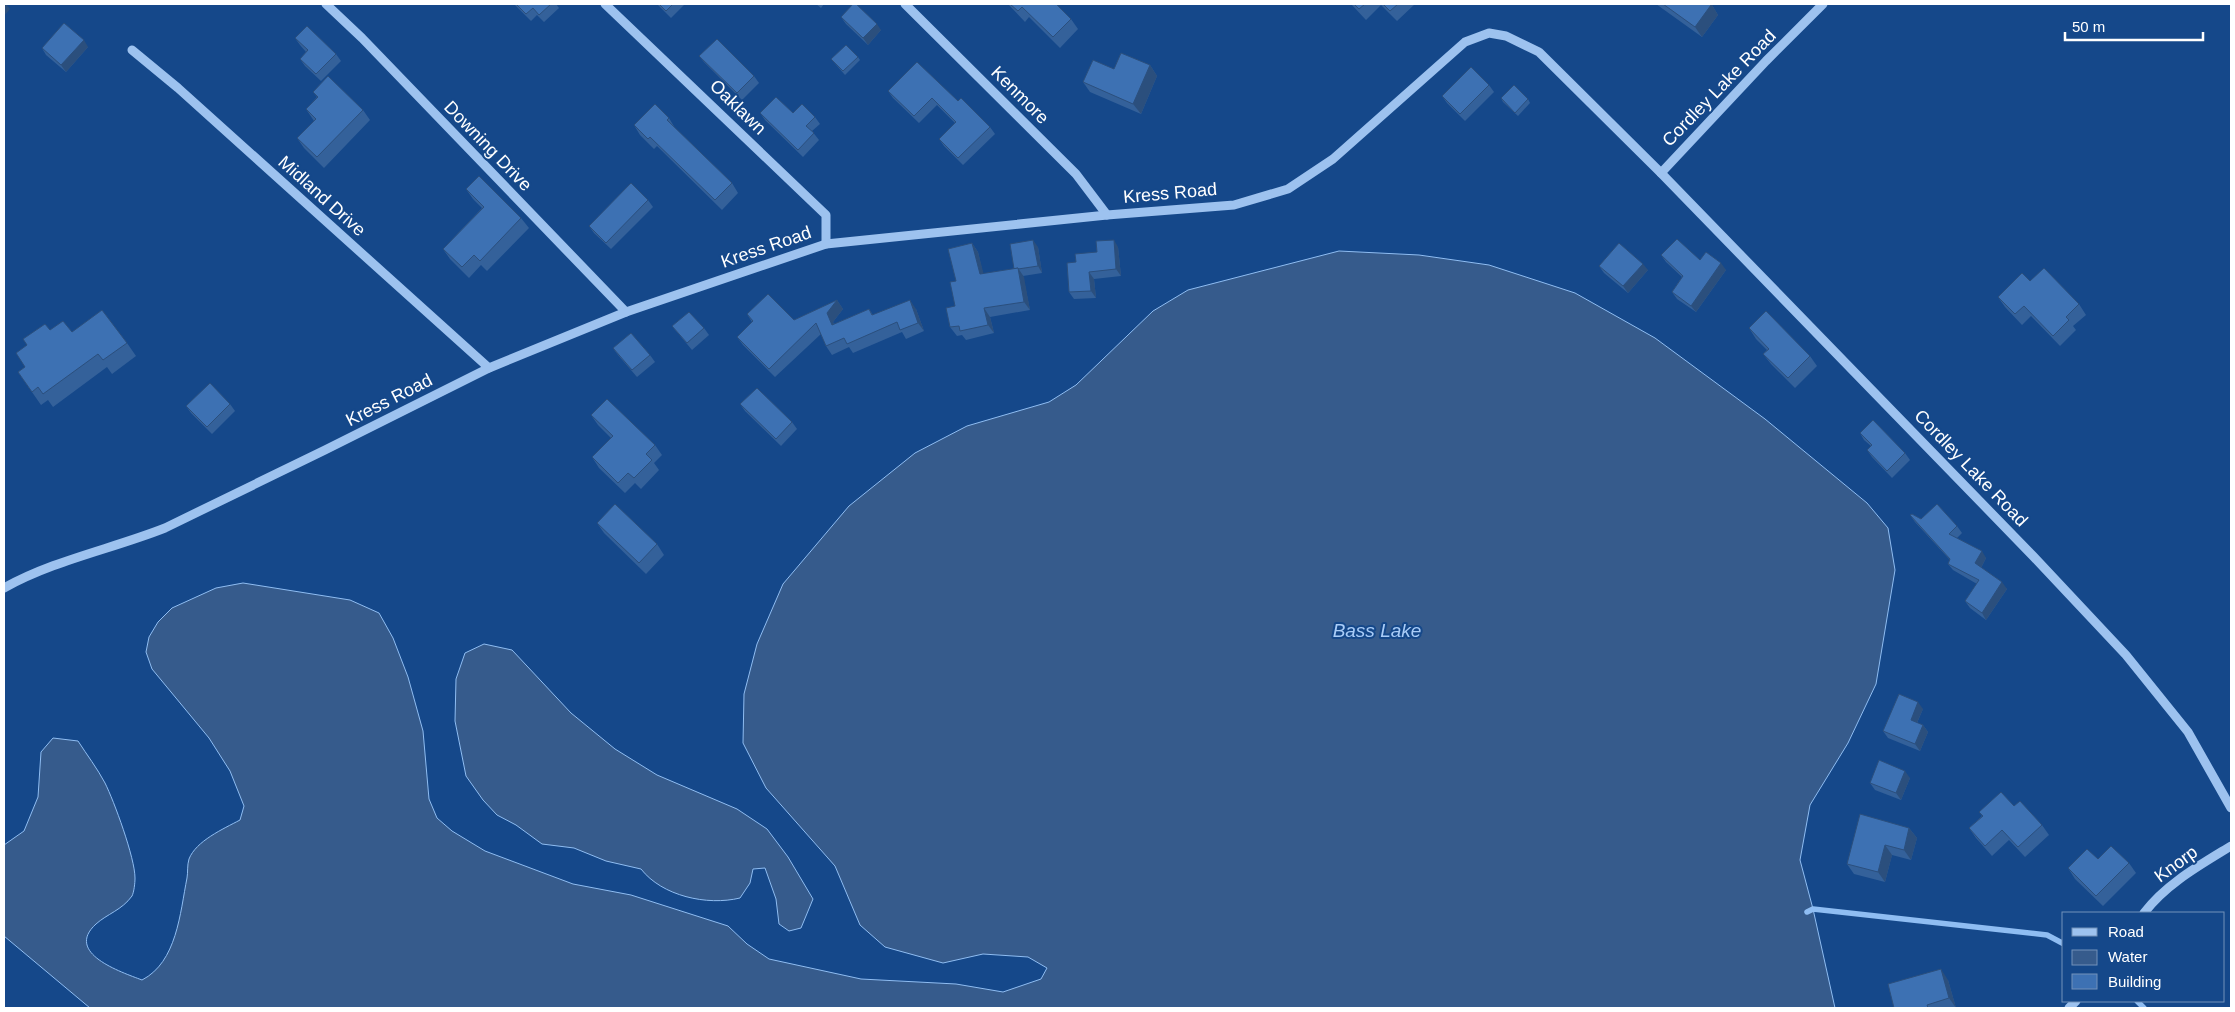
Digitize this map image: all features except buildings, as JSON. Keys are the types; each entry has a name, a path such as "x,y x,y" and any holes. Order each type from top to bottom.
{"street":[{"name":"Downing Drive","path":"326,4 362,38 626,312"},
{"name":"Oaklawn","path":"606,4 826,215 826,244"},
{"name":"Kenmore","path":"905,4 1076,174 1107,215"},
{"name":"Cordley Lake Road","path":"1661,173 1766,61 1823,4"},
{"name":"Kress Road","path":"4,588 54,565 165,528 489,368 626,312 826,244 1107,215 1234,205 1288,189 1333,159 1465,42 1489,33 1506,36 1539,52"},
{"name":"Midland Drive","path":"132,50 178,88 489,368"},
{"name":"Cordley Lake Road","path":"1539,52 1661,173 2126,654 2188,732 2231,808"},
{"name":"Knorp","path":"2145,912 2152,903 2189,872 2231,846"}],"water":[{"name":"Bass Lake","path":"1339,251 1419,255 1489,265 1575,293 1655,338 1765,419 1867,503 1888,528 1895,570 1876,684 1848,743 1810,805 1800,860 1835,1008 90,1008 4,936 4,845 24,831 38,797 41,752 53,738 78,741 99,772 109,791 132,857 135,878 132,896 124,905 96,924 88,934 87,944 91,952 99,960 121,972 142,980 154,972 163,961 170,949 179,921 189,859 204,841 240,820 244,806 230,771 209,738 152,669 146,652 149,637 158,622 172,608 216,588 243,583 350,600 379,613 393,638 408,677 423,731 429,799 437,818 452,831 485,851 573,884 631,895 728,926 747,944 769,959 861,979 956,984 1003,992 1041,979 1047,968 1028,957 983,954 943,963 885,947 860,925 835,866 766,788 743,743 744,694 757,644 783,584 849,506 915,453 967,426 1049,402 1076,385 1153,311 1188,290"},
{"path":"484,644 512,650 571,713 615,749 657,775 737,809 767,829 788,857 813,899 801,928 789,931 779,924 776,899 765,868 753,869 750,883 740,898 714,901 686,897 661,886 641,869 606,861 574,848 542,844 516,825 497,815 483,800 466,776 455,721 456,679 465,653"}],"waterway":[{"path":"1807,912 1813,909 2047,935 2062,943"},
{"path":"2138,1002 2144,1008"}]}
